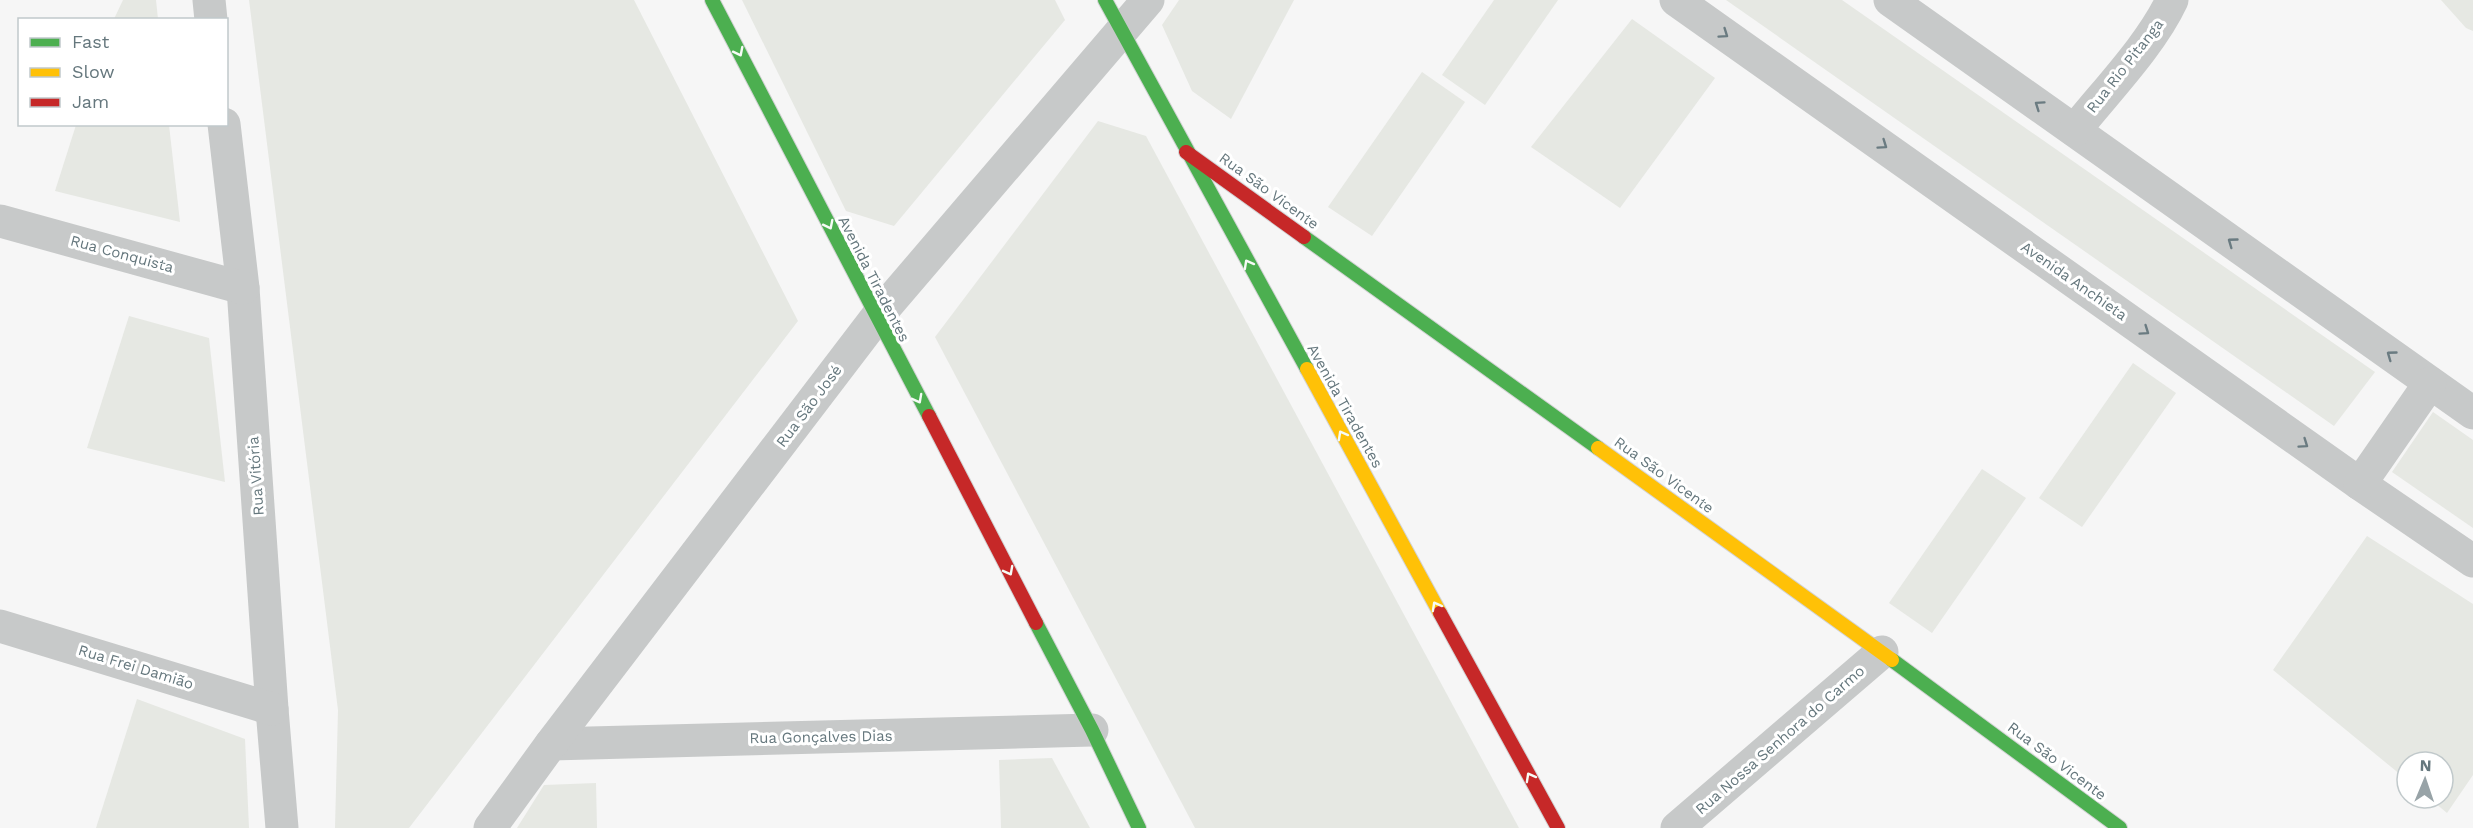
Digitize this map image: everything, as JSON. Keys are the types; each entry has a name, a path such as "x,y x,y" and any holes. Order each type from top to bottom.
{"street":[{"path":"209,0 211,18"},
{"name":"Avenida Tiradentes","path":"712,0 1092,730 1140,828"},
{"name":"Avenida Tiradentes","path":"1105,0 1186,152 1558,828"},
{"name":"Rua São José","path":"490,828 550,744 876,318 1148,0"},
{"name":"Avenida Anchieta","path":"1676,0 2360,484 2473,561"},
{"path":"1890,0 2473,413"},
{"name":"Rua Rio Pitanga","path":"2075,130 2144,44 2172,0"},
{"name":"Rua Vitória","path":"224,126 243,288 282,828"},
{"name":"Rua São Vicente","path":"1186,152 1882,652 2120,828"},
{"name":"Rua Conquista","path":"0,221 243,288"},
{"path":"2360,484 2430,384"},
{"name":"Rua Frei Damião","path":"0,626 272,709"},
{"name":"Rua Nossa Senhora do Carmo","path":"1677,828 1882,652"},
{"name":"Rua Gonçalves Dias","path":"550,744 1092,730"}],"shaded area":[{"path":"123,0 156,0 158,18 114,18"},
{"path":"249,0 634,0 798,321 409,828 335,828 338,710"},
{"path":"742,0 1055,0 1065,20 894,226 846,211"},
{"path":"1179,0 1294,0 1231,119 1192,91 1162,25"},
{"path":"1494,0 1558,0 1485,105 1442,75"},
{"path":"1726,0 1842,0 2375,372 2334,426"},
{"path":"2441,0 2473,0 2473,31 2466,28"},
{"path":"1632,19 1715,78 1620,208 1531,147"},
{"path":"1422,72 1465,102 1372,236 1328,207"},
{"path":"1098,121 1146,136 1519,828 1195,828 935,337"},
{"path":"76,126 169,126 180,222 55,191"},
{"path":"129,316 209,338 225,482 87,448"},
{"path":"2133,363 2176,393 2082,527 2039,498"},
{"path":"2433,412 2473,440 2473,528 2392,472"},
{"path":"1982,469 2026,498 1932,633 1889,603"},
{"path":"2367,536 2473,604 2473,775 2455,801 2455,750 2395,750 2395,770 2273,670"},
{"path":"137,699 245,739 249,828 96,828"},
{"path":"1052,758 1090,828 1001,828 999,760"},
{"path":"596,783 597,828 517,828 544,785"}],"traffic: fast":[{"path":"712,0 929,416"},
{"path":"1105,0 1307,369"},
{"path":"1304,237 1598,448"},
{"path":"1036,623 1092,730 1139,828"},
{"path":"1892,660 2120,828"}],"traffic: slow":[{"path":"1307,369 1440,613"},
{"path":"1598,448 1892,660"}],"traffic: jam":[{"path":"1186,152 1304,237"},
{"path":"929,416 1036,623"},
{"path":"1440,613 1558,828"}]}
